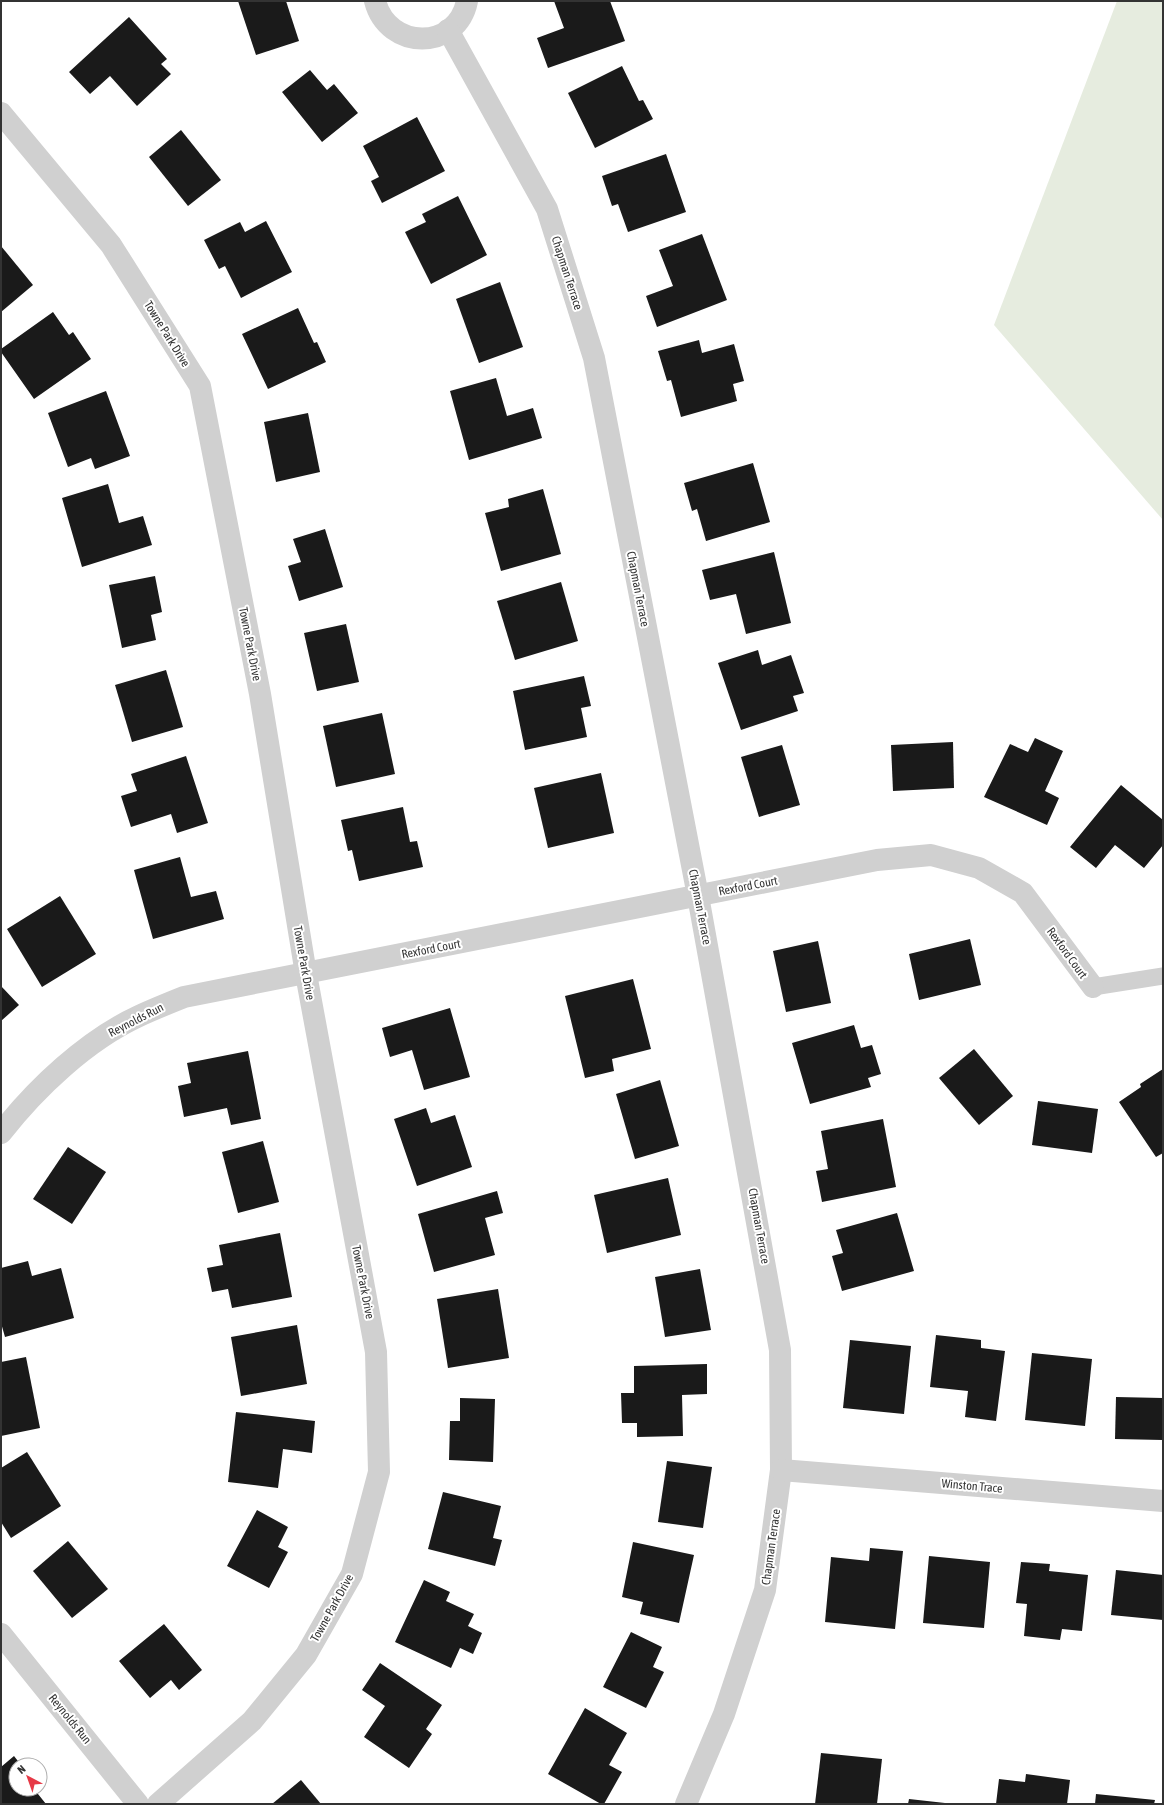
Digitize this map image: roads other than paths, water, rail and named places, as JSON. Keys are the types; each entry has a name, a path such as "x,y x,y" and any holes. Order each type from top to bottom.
{"street":[{"path":"375,1 378,12 387,26 401,35 417,39 433,38 448,30 459,20 467,1"},
{"name":"Chapman Terrace","path":"448,30 547,209 594,358 698,896 780,1350 782,1470 765,1590 724,1714 686,1804"},
{"name":"Towne Park Drive","path":"1,113 111,245 200,386 260,694 306,974 376,1352 378,1472 352,1574 306,1655 252,1722 158,1804"},
{"name":"Rexford Court","path":"306,974 877,860 931,856 980,868 1023,893 1093,987"},
{"name":"Reynolds Run","path":"1,1133 12,1119 53,1078 90,1045 138,1016 184,997 228,987 306,974"},
{"name":"Winston Trace","path":"782,1470 1163,1501"},
{"name":"Reynolds Run","path":"1,1634 138,1804"}],"lane":[{"path":"1093,987 1163,976"}]}
